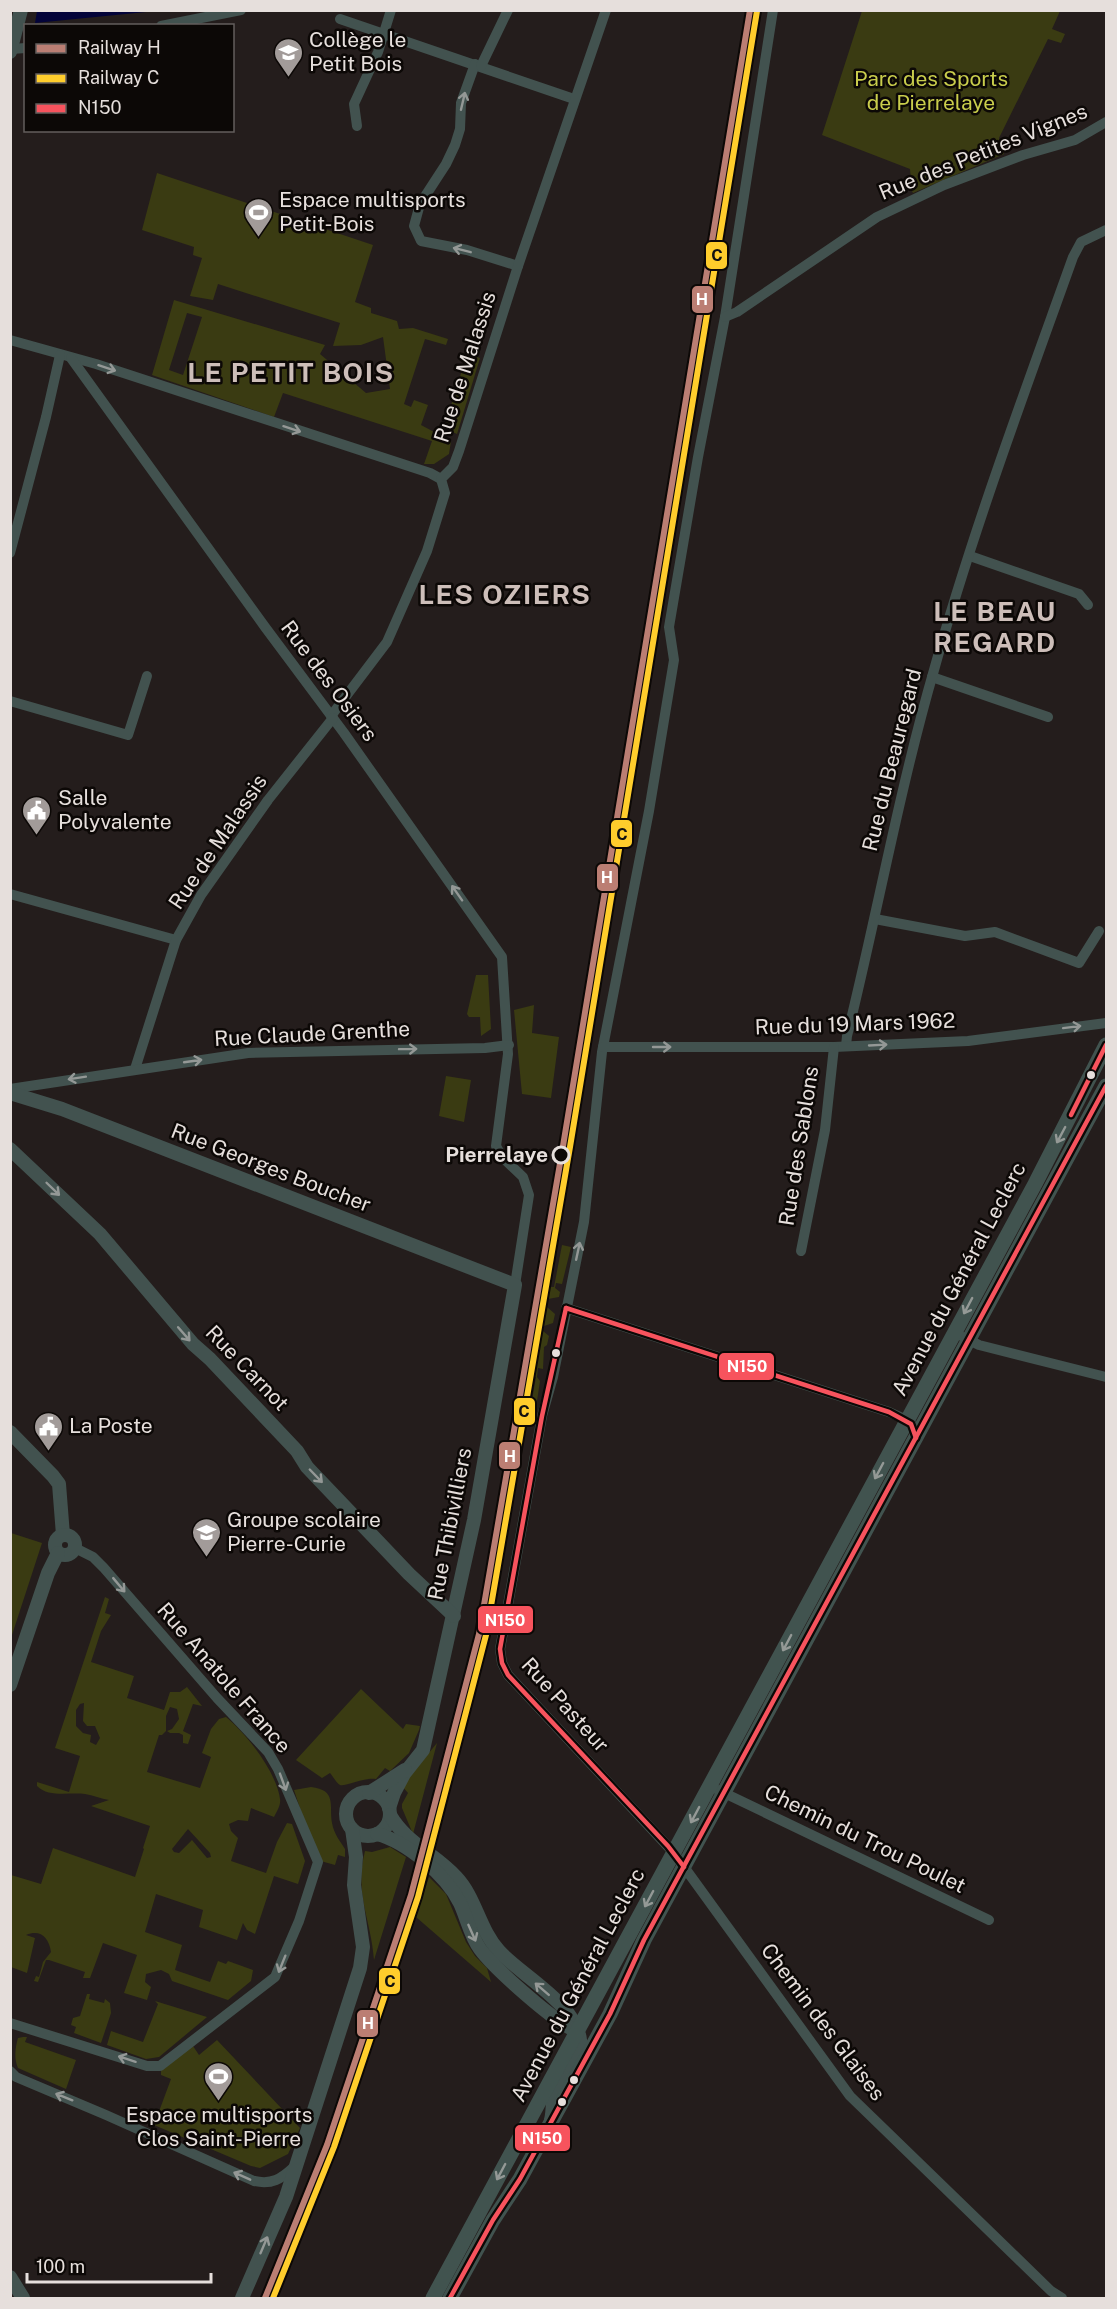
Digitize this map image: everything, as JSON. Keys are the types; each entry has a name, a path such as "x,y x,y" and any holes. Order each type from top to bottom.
{"main road":[{"name":"Avenue du Général Leclerc","path":"450,2298 551,2122 619,1997 644,1940 684,1867 717,1789 718,1772 1107,1045"},
{"name":"Avenue du Général Leclerc","path":"436,2298 674,1852 717,1789 916,1438 1105,1092"},
{"path":"577,2031 605,2022"},
{"path":"512,2190 520,2163 536,2132 536,2126 529,2120"}],"street":[{"path":"16,50 21,10"},
{"path":"171,24 241,10"},
{"path":"357,126 354,104 378,52 391,10"},
{"path":"508,10 478,65 461,103 460,129 455,145 446,164 420,204 414,226 421,241 467,250 518,266"},
{"name":"Rue de Malassis","path":"135,1069 176,940 201,895 268,800 387,642 427,551 445,493 441,479 453,467 459,451 518,266 606,10"},
{"path":"773,10 725,317 669,627 674,660 649,811 603,1047 584,1222 566,1308 889,1412 907,1420 914,1427 916,1438"},
{"path":"340,19 574,99"},
{"name":"Rue des Petites Vignes","path":"725,317 737,312 877,217 944,185 1023,155 1075,140 1107,122"},
{"name":"Rue du Beauregard","path":"846,1046 902,795 932,677 970,556 1074,257 1081,242 1107,230"},
{"path":"10,340 430,473 441,479"},
{"path":"10,553 60,355"},
{"name":"Rue des Osiers","path":"71,358 332,717 502,957 508,1066 496,1146 502,1157 523,1177 529,1195 515,1285"},
{"path":"970,556 1079,594 1088,605"},
{"path":"10,701 128,735 147,676"},
{"path":"932,677 1048,717"},
{"path":"10,894 176,940"},
{"path":"875,919 965,936 995,932 1079,963 1099,931"},
{"name":"Rue du 19 Mars 1962","path":"603,1047 834,1047 968,1041 1107,1023"},
{"name":"Rue Claude Grenthe","path":"10,1091 135,1069 248,1053 485,1048 508,1045"},
{"name":"Rue des Sablons","path":"801,1251 825,1130 834,1047"},
{"name":"Rue Georges Boucher","path":"10,1091 62,1109 515,1285"},
{"name":"Rue Carnot","path":"10,1149 100,1234 193,1344 297,1451 307,1467 409,1574 454,1616"},
{"name":"Rue Thibivilliers","path":"389,1812 394,1793 423,1750 474,1520 515,1285"},
{"name":"Rue Pasteur","path":"566,1308 542,1416 500,1649 502,1663 508,1675 674,1852"},
{"path":"954,1332 979,1344 1107,1377"},
{"path":"10,1432 59,1484 63,1534"},
{"path":"63,1534 72,1538 75,1548 69,1554 63,1555 55,1547 55,1540 63,1534"},
{"name":"Rue Anatole France","path":"10,2023 147,2066 160,2066 275,1977 299,1922 318,1862 278,1769 268,1752 209,1689 104,1568 93,1557 75,1548"},
{"path":"10,1685 48,1573 58,1552"},
{"name":"Rue Thibivilliers","path":"369,1792 411,1765"},
{"name":"Chemin du Trou Poulet","path":"717,1789 989,1920"},
{"path":"242,2298 286,2197 360,1968 363,1947 354,1884 356,1857 352,1829 347,1817 349,1805 358,1795 369,1792 381,1797 405,1836 456,1877 466,1891 483,1931 500,1952 570,2014 577,2031 579,2049 554,2098 551,2122"},
{"path":"356,1857 375,1835 387,1826 389,1812"},
{"path":"352,1829 360,1834 375,1835 396,1842 446,1881 459,1901 476,1942 494,1964 555,2019 577,2031"},
{"name":"Chemin des Glaises","path":"674,1852 850,2096 1043,2283 1062,2298"},
{"path":"10,2071 16,2077 254,2181 266,2183 280,2178 294,2167"},
{"path":"280,2178 286,2197"},
{"path":"10,2277 23,2298"}],"green space":[{"name":"Parc des Sports de Pierrelaye","path":"862,11 1060,11 1052,29 1065,34 1061,43 1048,39 999,138 1004,154 913,193 908,183 911,182 910,169 822,135"},
{"path":"157,173 373,245 355,302 371,308 371,313 397,321 399,329 413,328 448,339 446,345 425,339 404,404 411,407 414,400 428,405 421,425 451,441 449,454 434,464 424,464 432,441 283,393 274,417 152,375 174,300 325,345 320,354 366,393 390,389 383,337 361,345 333,346 340,323 218,284 213,300 190,296 202,258 193,255 194,247 142,230","holes":["187,313 202,317 183,375 169,370"]},
{"path":"467,354 480,358 457,434 444,428"},
{"path":"476,975 488,975 491,1029 481,1036 480,1017 469,1017 467,1014"},
{"path":"534,1005 532,1033 559,1037 551,1098 522,1094 514,1010"},
{"path":"446,1076 471,1080 464,1122 439,1116"},
{"path":"562,1245 571,1247 562,1284 556,1283 555,1288 560,1292 559,1297 548,1299 547,1307 555,1314 553,1323 544,1326 543,1331 549,1336 547,1345 544,1347 543,1369 538,1368 537,1377 540,1381 537,1401 532,1400 536,1377 533,1376 548,1287 554,1287"},
{"path":"10,1533 42,1543 11,1638"},
{"path":"105,1597 109,1599 105,1613 111,1615 101,1631 91,1662 134,1676 127,1698 164,1710 170,1692 180,1692 187,1687 202,1706 193,1704 183,1731 191,1735 188,1744 183,1743 183,1735 167,1731 172,1729 179,1719 177,1709 170,1707 166,1716 166,1731 159,1735 147,1772 200,1788 211,1757 202,1753 211,1729 219,1719 226,1717 259,1754 278,1789 279,1806 274,1817 251,1808 248,1821 238,1820 229,1824 231,1831 238,1838 231,1861 266,1873 277,1842 287,1823 292,1824 305,1861 298,1884 274,1876 255,1934 247,1930 243,1923 237,1940 199,1927 203,1910 156,1894 145,1932 182,1945 175,1970 210,1982 218,1961 226,1964 228,1961 253,1970 251,1981 228,2000 172,1981 169,1974 161,1970 146,1974 145,1982 151,1987 147,2000 124,1993 137,1955 103,1943 90,1978 83,1978 85,1972 46,1960 38,1982 34,1981 36,1976 39,1977 43,1962 51,1952 46,1938 36,1933 26,1935 35,1938 27,1973 11,1967 11,1875 41,1884 53,1848 135,1877 150,1826 91,1806 109,1800 85,1794 47,1792 37,1786 37,1782 69,1792 80,1756 55,1748","holes":["84,1703 83,1721 87,1726 95,1726 100,1738 96,1745 90,1742 91,1735 83,1733 76,1726 76,1710 80,1704","188,1829 210,1853 211,1857 207,1858 192,1840 179,1853 174,1852 172,1849"]},
{"path":"361,1689 403,1729 406,1724 420,1726 409,1753 390,1771 385,1768 376,1779 340,1785 330,1773 322,1778 296,1760"},
{"path":"437,1743 413,1834 402,1808 408,1793 402,1786"},
{"path":"311,1787 325,1791 330,1799 333,1827 345,1849 345,1857 338,1855 335,1865 317,1860 294,1790"},
{"path":"390,1847 406,1857 374,1960 362,1893 362,1866 365,1851 372,1852"},
{"path":"429,1877 446,1894 466,1942 487,1968 491,1982 416,1917"},
{"path":"87,1994 90,1994 89,1999 104,2003 105,1999 110,2003 111,2013 101,2043 74,2033 76,2027 71,2025 73,2018 80,2016"},
{"path":"155,2001 207,2017 159,2057 146,2059 107,2045 111,2031 143,2042 158,2004"},
{"path":"27,2037 25,2042 76,2060 66,2089 18,2068 15,2057 18,2038"},
{"name":"Espace multisports Clos Saint-Pierre","path":"217,2040 300,2128 288,2154 260,2168 154,2125 171,2079 161,2075 161,2069 193,2046 199,2055"}],"shaded area":[{"path":"37,10 156,11 35,23"}],"rail line":[{"name":"H","path":"265,2298 327,2145 411,1895 479,1634 563,1146 750,10"},
{"name":"C","path":"273,2298 334,2147 418,1897 486,1635 570,1147 757,11"}],"transit line":[{"name":"N150","path":"1071,1115 1106,1045"},
{"name":"N150","path":"450,2298 493,2220 520,2179 610,2014 644,1940 1106,1086"},
{"name":"N150","path":"566,1308 542,1416 500,1649 502,1663 508,1675 668,1846 684,1867"},
{"name":"N150","path":"566,1308 889,1412 911,1424 916,1438"}],"place":[{"name":"Collège le Petit Bois","path":"288,78"},
{"name":"Espace multisports Petit-Bois","path":"258,238"},
{"name":"Salle Polyvalente","path":"37,836"},
{"name":"Pierrelaye","path":"561,1155"},
{"name":"La Poste","path":"48,1452"},
{"name":"Groupe scolaire Pierre-Curie","path":"206,1558"},
{"name":"Espace multisports Clos Saint-Pierre","path":"219,2102"}],"district":[{"name":"LE PETIT BOIS","path":"291,373"},
{"name":"LES OZIERS","path":"505,595"},
{"name":"LE BEAU REGARD","path":"995,628"}]}
